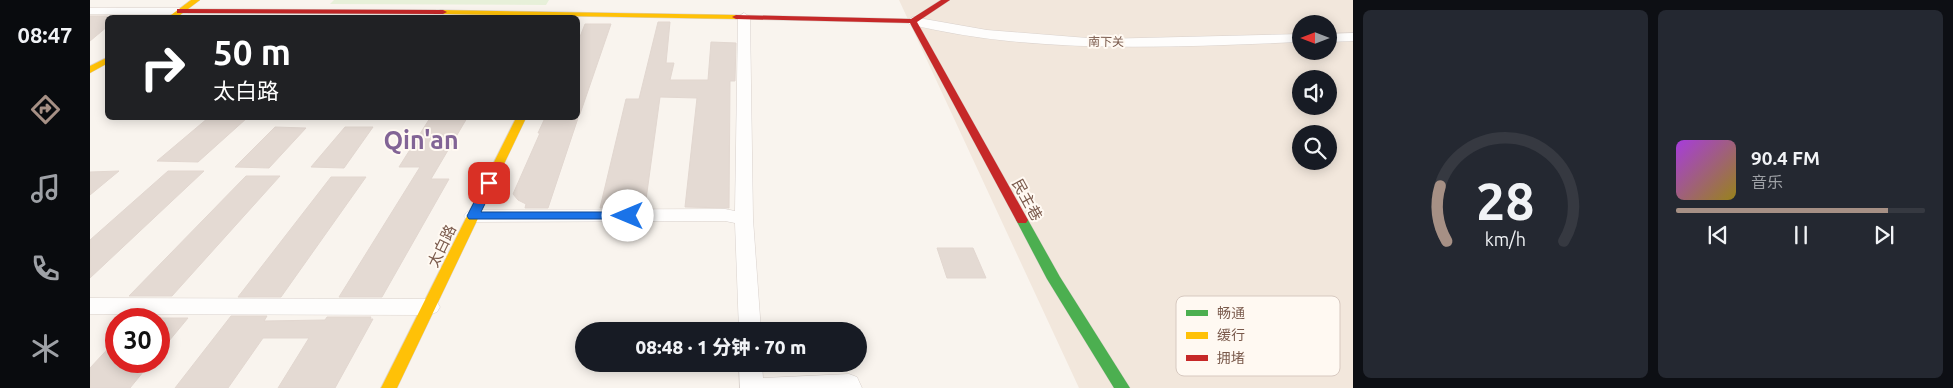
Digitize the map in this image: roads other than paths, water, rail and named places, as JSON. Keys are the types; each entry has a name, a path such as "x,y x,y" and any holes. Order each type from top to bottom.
{"main road":[{"path":"175,14 196,0"},
{"path":"175,14 571,15 579,0"},
{"path":"580,15 913,21 946,0"},
{"name":"民主巷","path":"913,21 1050,273 1122,388"},
{"path":"90,70 105,61"},
{"name":"太白路","path":"390,388 520,120"}],"street":[{"path":"90,12 175,14"},
{"path":"744,17 744,219 750,322"},
{"name":"南下关","path":"913,21 987,34 1100,42 1292,38"},
{"path":"1338,38 1353,37"},
{"path":"473,216 725,215 744,219"},
{"path":"90,306 429,307"},
{"path":"751,372 752,388"},
{"path":"760,388 849,384 850,388"}],"district":[{"name":"Qin'an","path":"421,140"}]}
